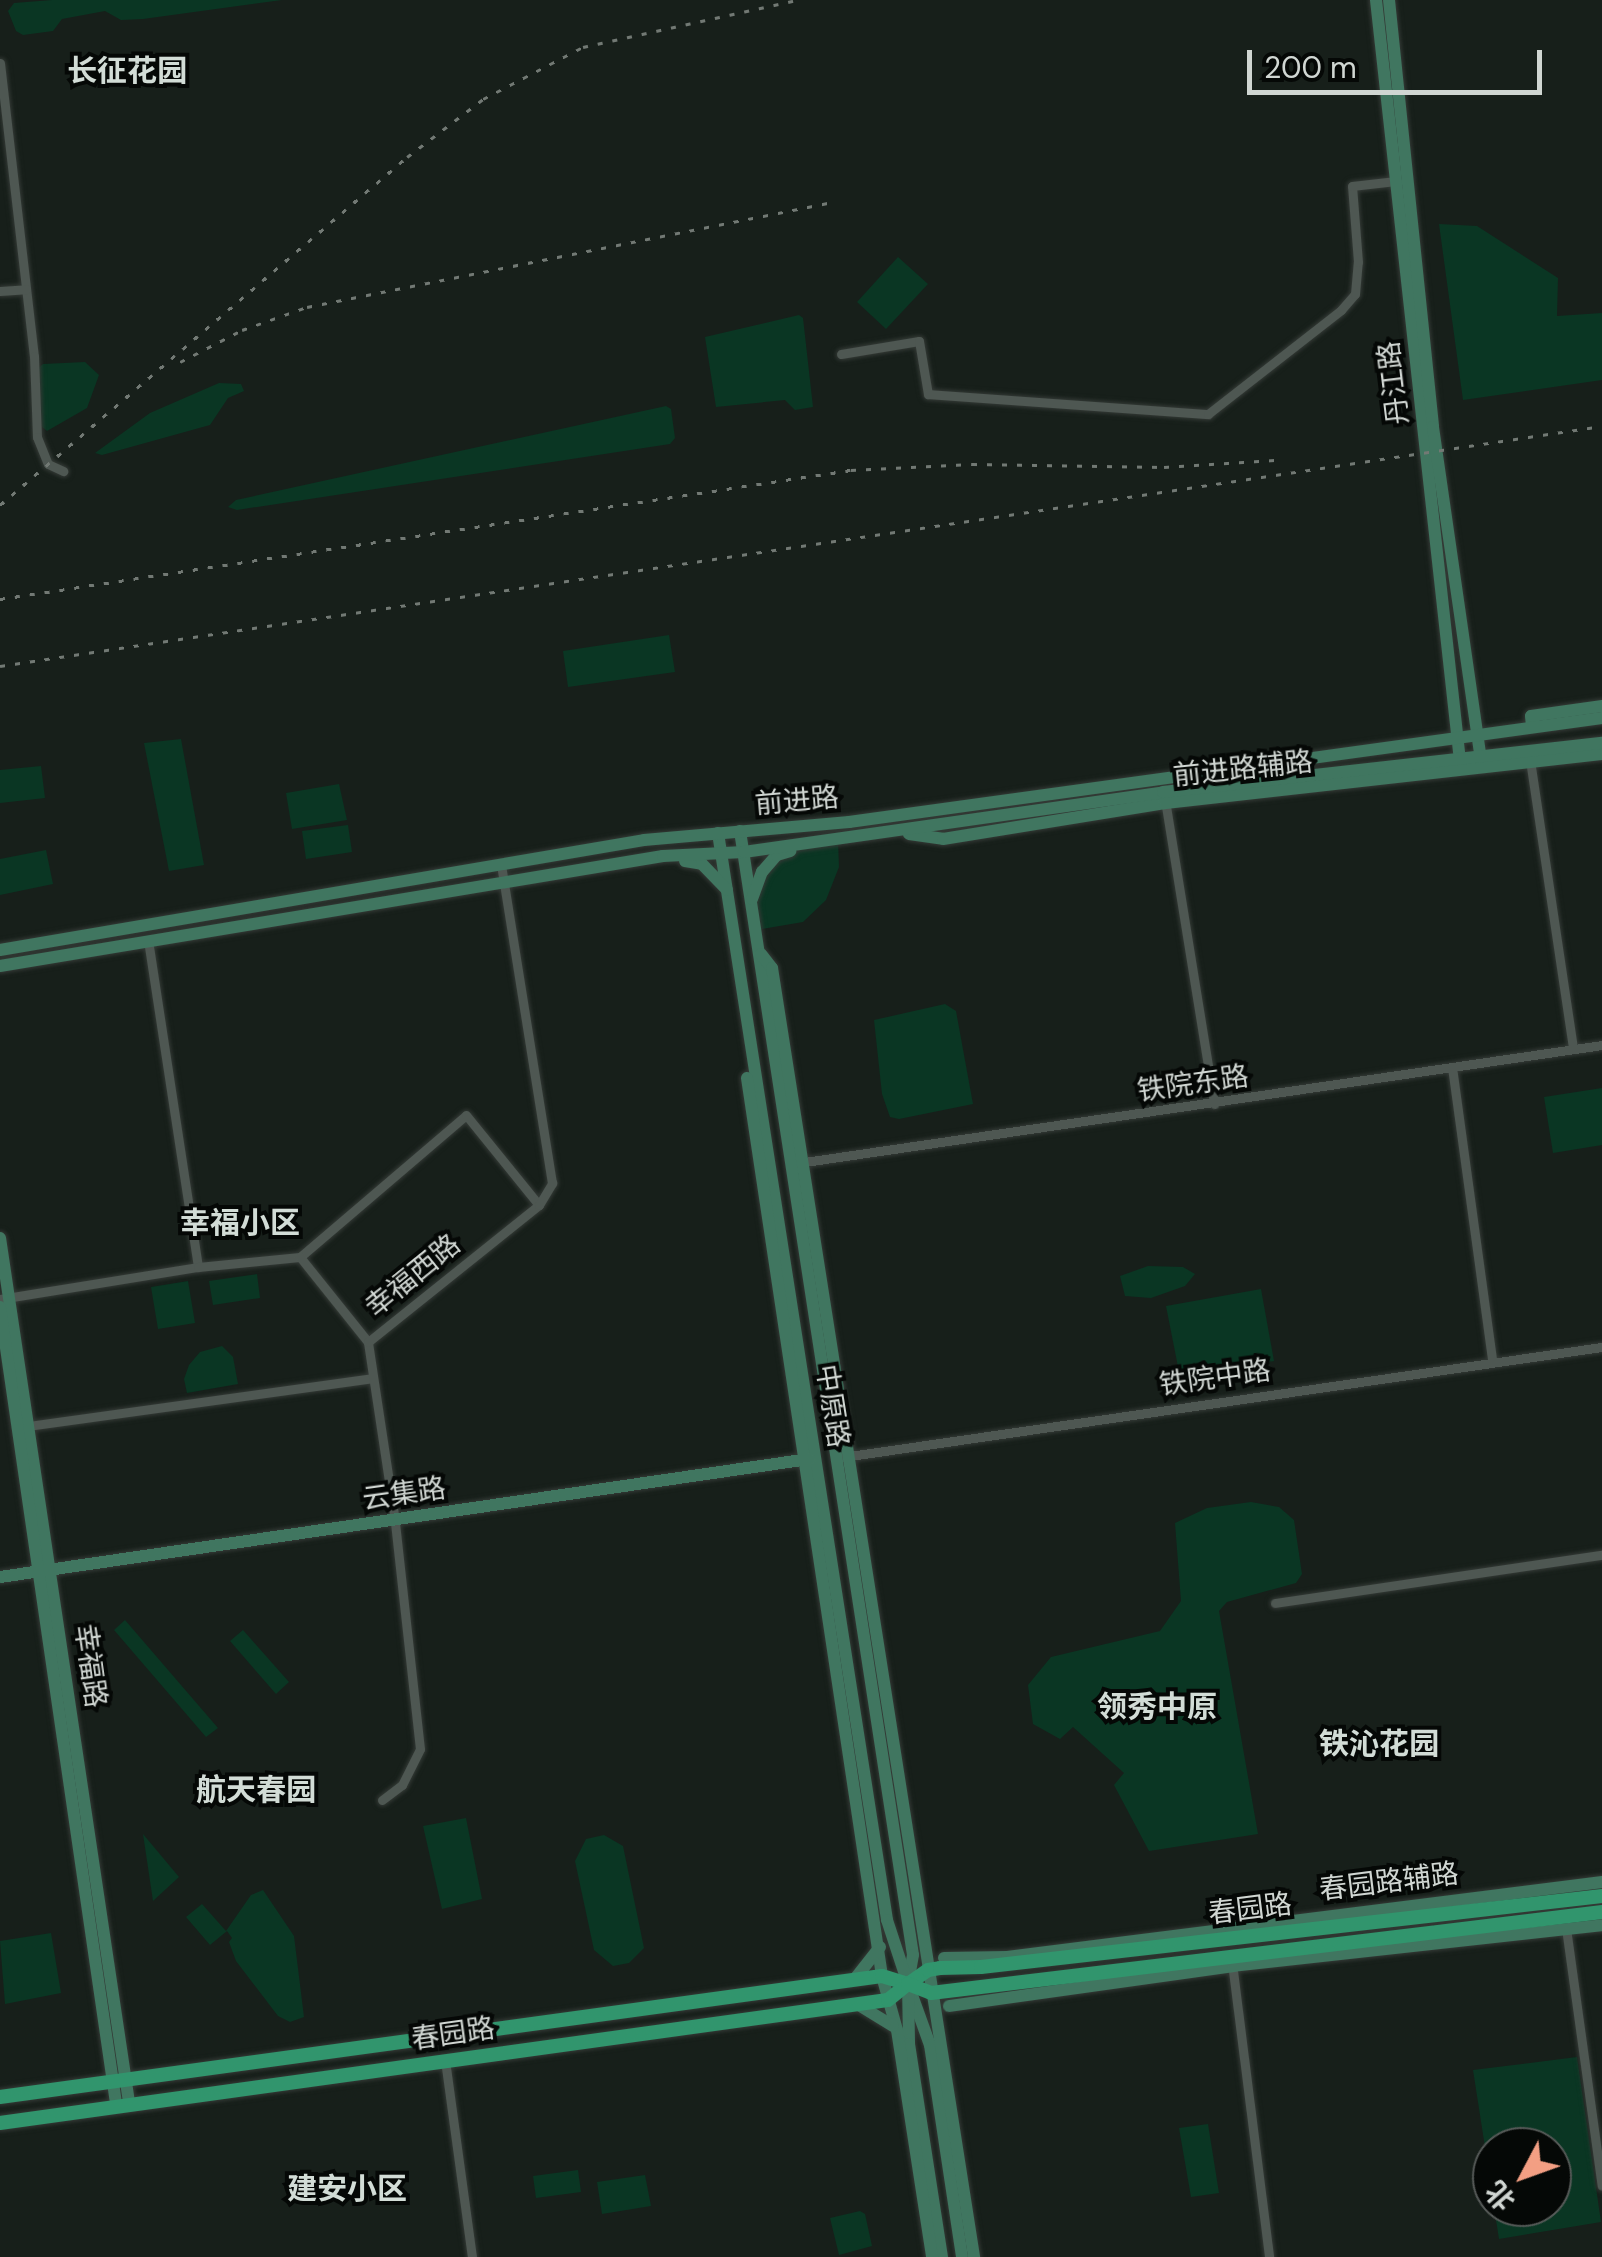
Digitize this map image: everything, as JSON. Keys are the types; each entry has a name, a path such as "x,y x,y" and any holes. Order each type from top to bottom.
{"main road":[{"name":"丹江路","path":"1376,0 1460,761"},
{"name":"丹江路","path":"1388,0 1433,427 1480,759"},
{"path":"1532,726 1531,716 1602,706"},
{"name":"前进路","path":"0,950 500,863 718,833 849,822 1602,718"},
{"name":"前进路","path":"0,966 663,856 744,852 1460,761 1530,757 1602,744"},
{"name":"前进路辅路","path":"1164,798 1530,757 1602,754"},
{"name":"中原路","path":"740,831 842,1457 913,1955 908,1984 909,2044 942,2257"},
{"name":"中原路","path":"718,833 809,1459 887,1920 930,2045 962,2257"},
{"path":"752,902 762,872 777,854 820,842"},
{"path":"663,856 702,864 727,890"},
{"name":"幸福路","path":"0,1238 3,1301 122,2103"},
{"name":"幸福路","path":"3,1301 28,1426 44,1570"},
{"path":"842,1457 974,2257"},
{"path":"809,1459 882,1976 897,2030 932,2257"},
{"name":"云集路","path":"0,1577 809,1459"},
{"name":"春园路辅路","path":"944,1958 1007,1957 1602,1882"},
{"name":"春园路","path":"928,1970 1602,1896"},
{"name":"春园路","path":"0,2097 882,1976 931,1993 1566,1921 1602,1912"},
{"path":"854,1980 879,1950 887,1920"},
{"path":"1566,1921 1602,1925"},
{"path":"908,1923 922,1942 944,1958 981,1967"},
{"path":"949,2006 1232,1961"},
{"path":"888,2000 928,1970"},
{"path":"930,2045 949,2006 967,1988"},
{"name":"春园路","path":"0,2122 888,2000"},
{"path":"857,2004 886,2018 909,2044"}],"street":[{"path":"0,64 26,289 36,437 48,464 63,471"},
{"path":"841,354 919,341 928,394 1208,414 1341,310 1355,294 1358,262 1352,186 1396,180"},
{"path":"0,291 26,289"},
{"path":"1530,757 1573,1049"},
{"path":"1164,798 1214,1104"},
{"path":"3,1301 198,1267 300,1257 466,1115 539,1205 552,1183 552,1162 500,863"},
{"path":"148,940 198,1267"},
{"name":"铁院东路","path":"796,1163 1602,1044"},
{"path":"1452,1067 1492,1360"},
{"name":"幸福西路","path":"382,1800 402,1785 420,1749 395,1522 368,1342 539,1205"},
{"path":"300,1257 368,1342"},
{"name":"铁院中路","path":"842,1457 1602,1347"},
{"path":"28,1426 373,1378"},
{"path":"1275,1603 1602,1556"},
{"path":"1566,1921 1602,2186"},
{"path":"1232,1961 1269,2257"},
{"path":"445,2060 472,2257"}],"green space":[{"path":"282,0 143,19 121,20 105,11 62,19 53,31 23,35 16,31 8,11 14,3"},
{"path":"1439,224 1477,226 1558,278 1557,316 1602,313 1602,380 1463,400"},
{"path":"898,257 928,284 886,329 857,302"},
{"path":"799,315 803,318 813,407 795,410 785,400 716,407 705,337"},
{"path":"85,362 99,375 87,408 47,431 41,426 37,369 43,364"},
{"path":"219,383 241,384 244,391 228,398 210,425 102,455 95,453 150,413"},
{"path":"666,406 671,409 675,438 670,444 237,510 228,507 236,500"},
{"path":"669,635 675,672 568,687 563,651"},
{"path":"181,739 204,865 169,871 144,743"},
{"path":"41,766 45,798 0,803 0,770"},
{"path":"339,784 347,820 292,829 286,793"},
{"path":"348,825 352,852 306,859 302,831"},
{"path":"838,840 839,867 826,900 803,922 756,930 751,902 777,855"},
{"path":"46,850 53,884 0,895 0,859"},
{"path":"945,1004 956,1011 973,1104 899,1119 890,1117 882,1094 874,1020"},
{"path":"1602,1088 1602,1145 1553,1153 1544,1097"},
{"path":"1148,1266 1183,1267 1195,1274 1185,1286 1151,1298 1125,1296 1120,1276"},
{"path":"257,1274 260,1298 213,1305 209,1281"},
{"path":"188,1281 195,1323 158,1329 151,1287"},
{"path":"1261,1289 1274,1361 1180,1377 1166,1306"},
{"path":"222,1346 233,1357 238,1384 187,1393 184,1379 189,1365 200,1352"},
{"path":"1251,1502 1279,1507 1294,1520 1302,1574 1296,1583 1227,1602 1219,1611 1258,1834 1149,1851 1114,1785 1124,1773 1073,1727 1060,1739 1033,1724 1028,1685 1051,1657 1160,1631 1181,1601 1175,1523 1207,1508"},
{"path":"125,1620 218,1728 206,1737 114,1630"},
{"path":"243,1630 289,1682 276,1694 230,1641"},
{"path":"466,1818 482,1899 442,1909 423,1826"},
{"path":"143,1834 179,1877 153,1901"},
{"path":"604,1835 623,1846 644,1948 629,1963 613,1966 594,1950 575,1861 586,1839"},
{"path":"263,1890 294,1936 304,2017 290,2022 278,2016 236,1961 227,1931 210,1945 186,1917 202,1904 226,1931 251,1895"},
{"path":"51,1933 61,1993 5,2004 0,1941"},
{"path":"1577,2057 1601,2222 1572,2227 1572,2127 1482,2127 1473,2070"},
{"path":"1208,2124 1219,2193 1191,2197 1179,2128"},
{"path":"578,2170 581,2192 536,2198 533,2176"},
{"path":"645,2175 651,2206 602,2214 597,2182"},
{"path":"860,2211 865,2214 872,2246 839,2255 830,2218"},
{"path":"1497,2227 1571,2227 1499,2239"}],"railway":[{"path":"0,505 407,157 483,99 583,47 797,0"},
{"path":"180,362 242,330 307,307 833,202"},
{"path":"0,666 1602,426"},
{"path":"0,599 851,470 972,464 1164,467 1275,460"}],"district":[{"name":"长征花园","path":"127,71"},
{"name":"幸福小区","path":"240,1223"},
{"name":"领秀中原","path":"1157,1707"},
{"name":"铁沁花园","path":"1379,1744"},
{"name":"航天春园","path":"256,1790"},
{"name":"建安小区","path":"347,2189"}]}
